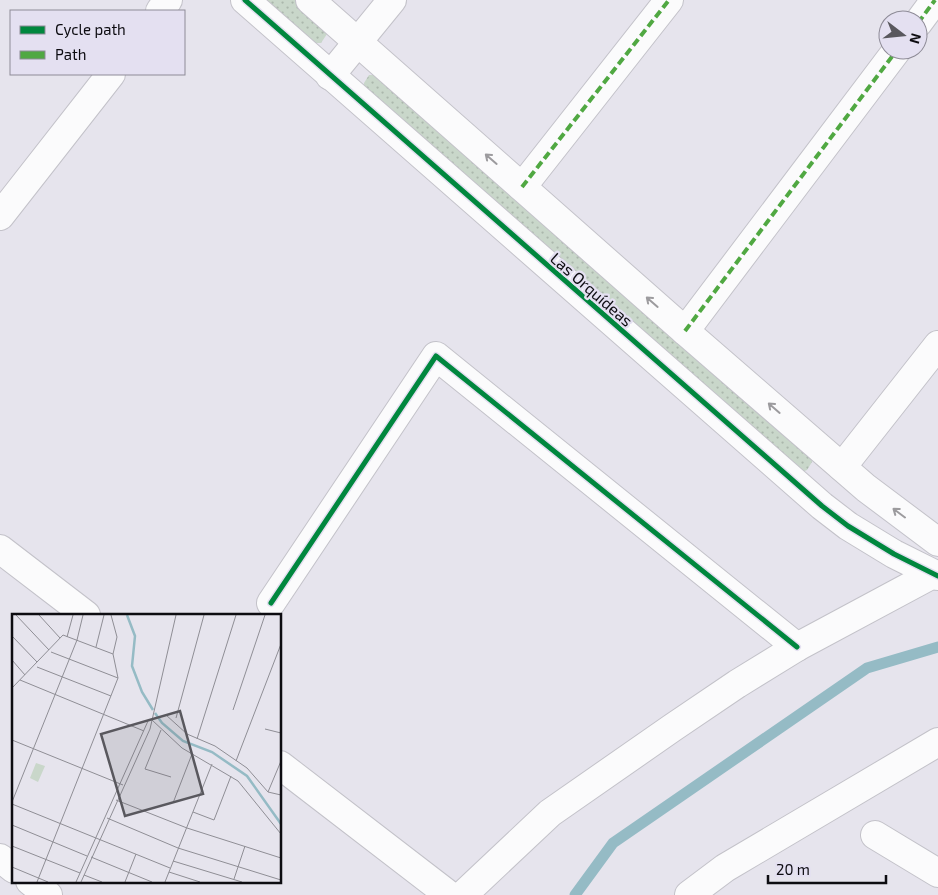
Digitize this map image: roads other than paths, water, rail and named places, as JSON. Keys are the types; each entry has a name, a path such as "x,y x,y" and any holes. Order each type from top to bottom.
{"street":[{"name":"Las Orquídeas","path":"245,0 822,506 894,554 936,575"},
{"name":"Las Orquídeas","path":"310,0 684,331 866,488 938,542"},
{"path":"330,76 392,0"},
{"path":"522,188 669,0"},
{"path":"684,331 890,60"},
{"path":"0,216 110,75"},
{"path":"842,466 938,345"},
{"path":"271,603 436,356 797,646"},
{"path":"0,549 85,614"},
{"path":"463,895 550,813 737,684 797,646 868,608 936,575"},
{"path":"689,895 725,868 938,742"},
{"path":"281,766 449,895"},
{"path":"875,835 938,874"},
{"path":"0,858 12,867"},
{"path":"31,882 48,895"}],"waterway":[{"path":"575,895 613,843 867,668 938,647"}]}
